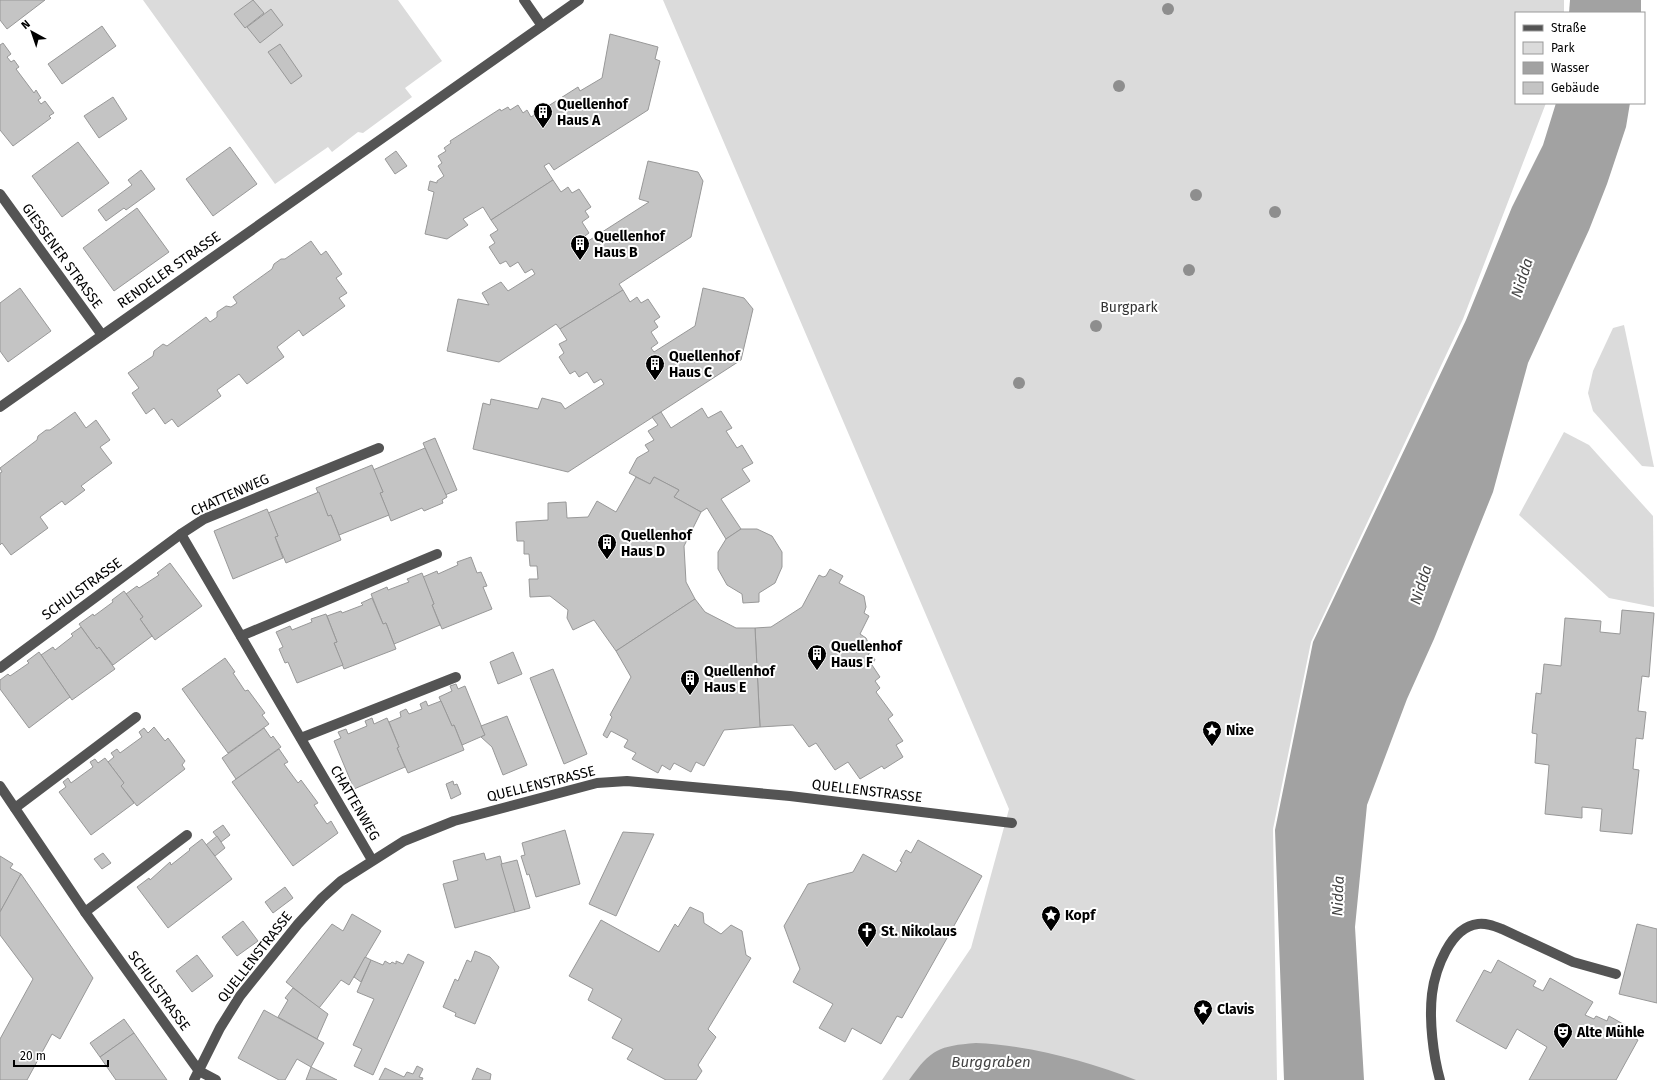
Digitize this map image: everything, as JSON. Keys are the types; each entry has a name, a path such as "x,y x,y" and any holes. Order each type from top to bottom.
{"street":[{"path":"524,0 542,26"},
{"name":"RENDELER STRASSE","path":"0,407 579,0"},
{"name":"GIESSENER STRASSE","path":"0,194 102,334"},
{"name":"CHATTENWEG","path":"372,860 181,534 204,519 378,448"},
{"name":"SCHULSTRASSE","path":"0,668 181,534"},
{"path":"241,636 437,554"},
{"path":"301,738 456,677"},
{"path":"14,808 136,717"},
{"name":"QUELLENSTRASSE","path":"196,1076 229,1012 240,996 298,924 322,898 341,881 404,841 454,821 597,783 627,781 790,796 1012,823"},
{"name":"SCHULSTRASSE","path":"0,786 196,1076 216,1080"},
{"path":"85,912 187,834"},
{"path":"1440,1080 1432,1028 1432,994 1438,968 1448,946 1466,928 1477,924 1491,925 1502,928 1573,962 1616,974"}],"green space":[{"path":"143,0 398,0 442,61 405,88 412,97 363,133 358,132 332,152 328,147 275,184"},
{"name":"Burgpark","path":"663,0 1564,0 1564,12 1515,12 1515,104 1546,104 1463,319 1311,642 1273,829 1277,1080 882,1080 971,948 1009,809"},
{"path":"1624,325 1654,467 1642,466 1593,411 1588,393 1593,371 1613,328"},
{"path":"1564,432 1589,445 1653,516 1654,607 1609,598 1519,515"}],"water":[{"path":"1570,0 1641,0 1641,12 1569,12"},
{"name":"Nidda","path":"1556,104 1630,104 1626,127 1607,184 1589,230 1528,363 1493,492 1434,639 1407,699 1367,805 1355,927 1364,1080 1284,1080 1275,830 1313,642 1466,320 1512,207 1543,145"},
{"name":"Burggraben","path":"976,1043 996,1044 1058,1055 1098,1066 1136,1080 909,1080 930,1055 937,1051 953,1046"}],"building":[{"path":"0,0 45,0 7,29 0,20"},
{"path":"253,0 264,13 245,28 234,14"},
{"path":"271,9 283,25 260,43 247,27"},
{"path":"102,26 116,46 62,84 48,64"},
{"name":"Quellenhof Haus A","path":"610,34 658,47 655,59 660,61 648,110 554,170 549,163 544,166 553,180 491,220 483,207 463,219 468,225 447,239 425,234 434,192 428,190 430,181 437,183 437,181 444,176 438,166 442,163 438,156 446,151 444,148 451,143 450,141 500,109 501,111 508,107 510,110 518,105 523,113 527,110 531,117 578,87 580,91 602,78"},
{"path":"3,43 11,54 7,57 11,62 14,60 19,67 16,69 34,93 36,90 41,98 38,100 41,104 45,101 54,113 49,116 51,118 13,146 0,130 0,45"},
{"path":"280,44 302,76 291,84 268,52"},
{"path":"113,97 127,119 99,138 84,116"},
{"path":"78,142 109,183 62,217 32,176"},
{"path":"230,147 257,184 213,216 186,179"},
{"path":"396,151 407,166 395,174 385,159"},
{"name":"Quellenhof Haus B","path":"648,161 698,172 703,181 691,237 619,284 623,290 560,329 556,324 499,362 447,351 458,299 489,305 482,293 501,282 508,291 535,274 532,269 525,273 518,262 510,267 506,261 500,264 489,247 495,243 490,235 498,230 491,220 553,180 561,192 568,187 572,193 579,189 591,207 585,211 589,217 582,222 589,233 582,238 585,243 649,202 639,199"},
{"path":"141,170 155,189 126,210 124,208 106,221 98,210 132,185 128,180"},
{"path":"137,208 169,252 114,291 83,248"},
{"path":"311,241 321,255 326,251 342,274 336,278 347,293 339,298 345,306 303,336 299,330 277,347 284,357 247,384 239,374 217,390 221,396 178,427 172,419 165,424 154,408 146,414 132,393 139,388 128,373 153,356 154,351 163,344 167,346 206,317 210,322 217,317 217,312 226,306 231,307 237,303 233,297 272,269 274,264 281,259 285,259"},
{"path":"20,288 51,331 8,362 0,351 0,303"},
{"name":"Quellenhof Haus C","path":"703,288 744,298 753,309 741,360 568,472 473,449 483,403 490,405 491,399 538,409 542,398 561,403 565,409 604,384 601,379 594,383 587,372 579,377 575,371 570,374 559,357 564,353 559,344 567,340 560,329 623,290 630,302 637,297 641,303 648,299 660,317 654,321 658,327 651,332 658,343 651,348 654,352 695,326"},
{"path":"702,408 708,418 721,411 732,428 726,431 737,448 742,445 753,463 742,469 750,481 721,499 741,529 726,539 707,508 701,512 674,497 679,490 654,477 650,484 629,473 637,458 649,451 645,445 654,440 648,431 658,425 652,417 661,412 671,428"},
{"path":"75,412 86,428 96,420 110,440 100,447 112,463 81,486 85,490 65,505 62,501 40,517 48,528 11,555 2,543 0,545 0,473 2,472 0,468 37,440 38,436 46,430 50,430"},
{"path":"435,438 457,490 445,495 423,443"},
{"path":"425,448 447,497 442,500 443,503 424,511 422,508 391,521 380,493 383,492 373,470"},
{"path":"372,465 383,492 380,493 389,515 339,535 331,515 328,516 316,488"},
{"name":"Quellenhof Haus D","path":"636,477 650,484 654,477 679,490 674,497 701,512 684,546 686,582 695,599 616,651 594,620 573,630 567,618 568,610 550,596 530,597 529,579 538,579 537,566 530,566 529,554 524,554 524,541 517,541 516,522 548,520 548,503 566,502 567,518 588,517 597,501 616,512"},
{"path":"319,492 328,516 331,515 341,540 286,563 275,537 278,536 268,513"},
{"path":"267,509 278,536 275,537 283,558 233,579 214,531"},
{"path":"741,529 757,529 772,536 782,552 782,567 775,583 759,593 759,602 743,603 742,594 727,585 718,569 718,552 726,539"},
{"path":"471,557 477,573 481,572 487,586 483,587 492,609 442,629 423,577 437,571 438,574 458,565 457,562"},
{"path":"170,563 202,606 155,640 140,619 143,617 126,594 137,586 139,588 159,575 157,573"},
{"name":"Quellenhof Haus F","path":"830,569 843,576 839,583 864,596 866,607 864,613 869,616 860,634 866,638 871,649 868,656 875,659 872,665 880,677 875,681 880,688 876,692 893,715 888,719 903,741 896,745 903,757 884,769 882,766 860,779 848,762 835,770 816,743 809,747 793,725 760,727 755,628 771,627 802,607 819,575 823,577 826,576"},
{"path":"422,573 440,625 394,644 386,623 383,624 371,594 387,587 388,590 409,582 407,579"},
{"path":"124,591 143,617 140,619 152,636 113,665 99,647 97,649 79,624 93,614 94,616 113,602 112,600"},
{"path":"372,598 383,624 386,623 396,649 344,669 334,643 337,642 327,616 341,611 342,613 363,605 361,603"},
{"name":"Quellenhof Haus E","path":"695,599 705,612 736,628 755,628 760,727 724,730 704,766 696,762 691,772 674,763 670,770 662,765 658,773 632,759 636,753 624,747 628,740 611,731 607,738 603,735 612,717 610,715 631,677 616,651"},
{"path":"1622,610 1654,613 1649,677 1642,676 1638,711 1646,712 1643,739 1636,738 1633,769 1639,770 1632,834 1600,831 1602,809 1582,807 1582,818 1545,814 1549,765 1535,763 1537,734 1532,733 1536,693 1541,694 1544,664 1561,666 1565,618 1601,621 1600,632 1620,634"},
{"path":"326,614 337,642 334,643 343,665 297,683 288,662 285,663 279,649 283,647 276,632 290,626 292,630 312,622 311,619"},
{"path":"81,627 97,649 99,647 115,669 72,700 41,655 53,647 55,650 73,636 71,634"},
{"path":"39,652 70,697 29,728 0,689 0,680 8,674 10,676 29,663 27,661"},
{"path":"513,652 522,674 498,684 490,662"},
{"path":"225,658 235,672 233,673 245,691 248,690 265,713 262,715 269,724 228,753 182,689"},
{"path":"553,669 587,754 564,764 530,678"},
{"path":"456,684 458,689 465,686 485,735 462,745 454,725 452,726 439,697 452,691 450,686"},
{"path":"426,701 428,706 441,701 452,726 454,725 464,750 408,773 397,748 399,747 389,722 401,717 400,712 406,709 409,714 422,709 420,704"},
{"path":"507,716 527,765 503,775 492,747 481,737 485,735 481,726"},
{"path":"372,718 374,724 387,718 399,747 397,748 405,767 354,789 334,741 341,738 338,732 346,729 348,734 367,726 365,721"},
{"path":"154,727 165,741 168,738 185,761 182,765 185,769 137,806 121,786 124,783 108,762 114,757 111,753 117,749 120,753 142,737 139,732 144,728 148,733"},
{"path":"264,728 271,738 273,736 281,747 236,779 222,758"},
{"path":"279,749 288,762 284,764 298,783 301,780 318,803 314,805 327,824 331,821 338,833 293,866 232,782"},
{"path":"105,758 124,783 121,786 134,803 91,835 59,792 66,787 63,782 68,778 71,783 93,767 90,762 95,759 98,763"},
{"path":"453,781 454,785 457,784 461,794 451,799 446,784"},
{"path":"223,825 230,835 221,842 213,832"},
{"path":"565,830 580,884 536,897 529,874 527,875 521,856 525,855 522,843"},
{"path":"623,832 654,834 616,916 589,904"},
{"path":"217,836 225,848 215,856 206,845"},
{"path":"202,839 232,879 168,928 137,887 149,878 150,880 170,862 171,865"},
{"name":"St. Nikolaus","path":"918,840 982,876 902,1018 897,1016 881,1044 852,1028 845,1042 819,1028 833,1004 793,982 800,969 784,926 808,884 853,872 863,854 896,872 902,862 900,861 906,850 911,853"},
{"path":"103,853 111,863 102,869 94,859"},
{"path":"484,853 486,860 500,856 515,912 455,928 443,884 458,880 453,861"},
{"path":"0,856 13,864 10,868 21,874 0,912"},
{"path":"517,860 530,908 515,912 501,864"},
{"path":"21,874 93,978 60,1039 52,1034 27,1080 0,1080 0,1039 33,979 0,935 0,912"},
{"path":"285,887 293,898 273,913 265,902"},
{"path":"690,907 703,913 704,923 721,934 731,925 742,931 746,955 751,958 708,1029 716,1037 698,1065 702,1071 696,1080 666,1080 627,1059 633,1049 612,1038 622,1019 588,1000 593,989 569,976 601,920 659,952 675,924 678,927"},
{"path":"352,914 381,931 349,985 341,980 319,1008 286,982 332,924 343,931"},
{"path":"243,921 258,941 237,956 222,937"},
{"path":"1637,924 1657,929 1657,1003 1619,994"},
{"path":"475,951 490,957 499,967 475,1024 455,1016 456,1013 443,1007 455,979 458,981 467,960 471,962"},
{"path":"408,954 424,962 373,1075 354,1066 362,1049 353,1045 374,999 357,992 371,960 383,965 385,961 390,964 392,962 396,964 396,961 403,964"},
{"path":"197,955 213,976 192,992 176,971"},
{"path":"365,957 371,960 361,982 354,977"},
{"path":"1498,960 1536,981 1533,986 1543,991 1550,978 1593,1002 1585,1015 1594,1019 1596,1016 1607,1021 1609,1016 1632,1029 1629,1035 1638,1040 1616,1080 1529,1080 1547,1047 1517,1029 1506,1049 1456,1021 1484,970 1491,973"},
{"path":"293,988 328,1014 317,1039 278,1017 288,1000 285,998"},
{"path":"264,1010 324,1043 311,1067 297,1059 285,1080 279,1080 238,1058"},
{"path":"124,1019 134,1033 100,1057 90,1043"},
{"path":"134,1033 167,1080 116,1080 100,1057"},
{"path":"417,1066 423,1069 419,1077 423,1078 422,1080 379,1080 385,1068 404,1077 407,1072 413,1074"},
{"path":"311,1067 337,1080 306,1080"},
{"path":"477,1068 491,1074 490,1080 472,1080"}],"place":[{"name":"Quellenhof Haus A","path":"543,129"},
{"name":"Quellenhof Haus B","path":"580,261"},
{"name":"Quellenhof Haus C","path":"655,381"},
{"name":"Quellenhof Haus D","path":"607,560"},
{"name":"Quellenhof Haus F","path":"817,671"},
{"name":"Quellenhof Haus E","path":"690,696"},
{"name":"Nixe","path":"1212,747"},
{"name":"Kopf","path":"1051,932"},
{"name":"St. Nikolaus","path":"867,948"},
{"name":"Clavis","path":"1203,1026"},
{"name":"Alte Mühle","path":"1563,1049"}]}
